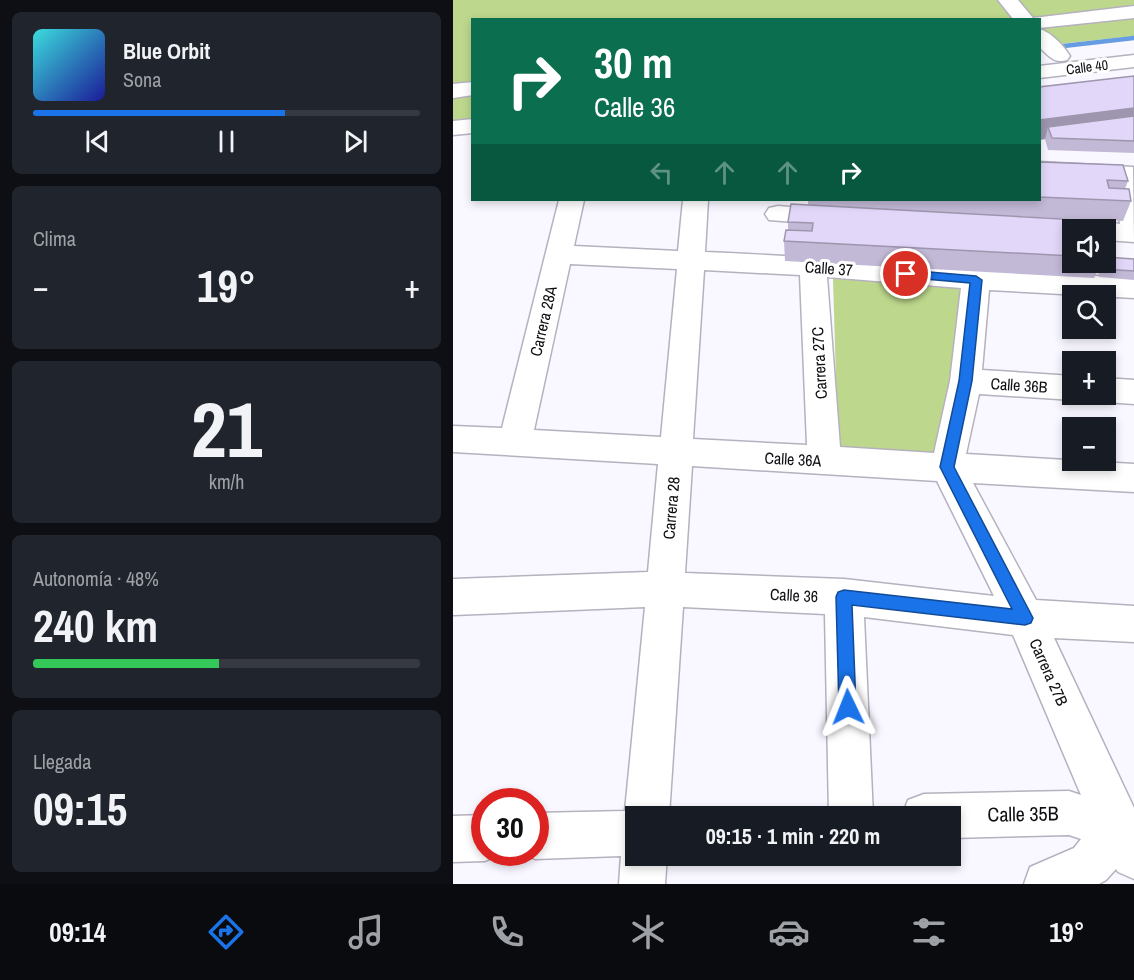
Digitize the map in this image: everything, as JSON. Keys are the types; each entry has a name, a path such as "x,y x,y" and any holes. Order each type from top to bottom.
{"street":[{"path":"1008,0 1023,18"},
{"path":"1041,22 1134,12"},
{"path":"1041,39 1050,57"},
{"name":"Calle 40","path":"1050,57 1134,48"},
{"name":"Calle 40","path":"1041,72 1134,61"},
{"path":"453,91 471,88"},
{"path":"453,128 471,126"},
{"path":"453,141 471,138"},
{"path":"1041,169 1129,172 1134,227"},
{"name":"Carrera 28A","path":"515,443 571,201"},
{"name":"Carrera 28","path":"648,806 696,201"},
{"path":"778,214 860,218"},
{"path":"1116,232 1134,233"},
{"name":"Calle 37","path":"559,254 813,266 976,280 1134,288"},
{"name":"Carrera 27C","path":"813,266 824,460"},
{"path":"947,467 966,381 976,280"},
{"name":"Calle 36B","path":"966,381 1062,387"},
{"path":"1116,391 1134,392"},
{"name":"Calle 36A","path":"453,439 1134,478"},
{"name":"Carrera 27B","path":"947,467 1025,618 1129,839"},
{"name":"Calle 36","path":"453,597 665,589 844,597 1025,618 1134,624"},
{"path":"844,597 852,806"},
{"name":"Calle 35B","path":"961,815 1069,813 1129,839"},
{"path":"549,836 625,833"},
{"path":"453,838 471,838"},
{"path":"1047,884 1090,864 1129,839"},
{"path":"642,884 643,866"}],"green space":[{"path":"453,0 1000,0 1015,18 471,18 471,118 453,121"},
{"path":"1011,0 1134,0 1134,36 1050,45 1041,34 1041,18 1027,18"},
{"path":"833,279 960,281 954,366 934,456 838,447"}],"building":[{"path":"1134,76 1134,108 1041,120 1041,87"},
{"path":"1134,116 1134,141 1052,138 1048,127"},
{"path":"1041,162 1123,165 1128,181 1107,180 1109,188 1129,189 1131,201 1041,197"},
{"path":"791,204 1062,219 1062,255 784,241 786,230 812,231 813,223 788,222"},
{"path":"1116,258 1134,259 1134,271 1116,270"}],"waterway":[{"path":"1055,47 1134,38"}],"route":[{"path":"848,707 844,597 1025,618 947,467 966,381 976,280 906,274"}]}
